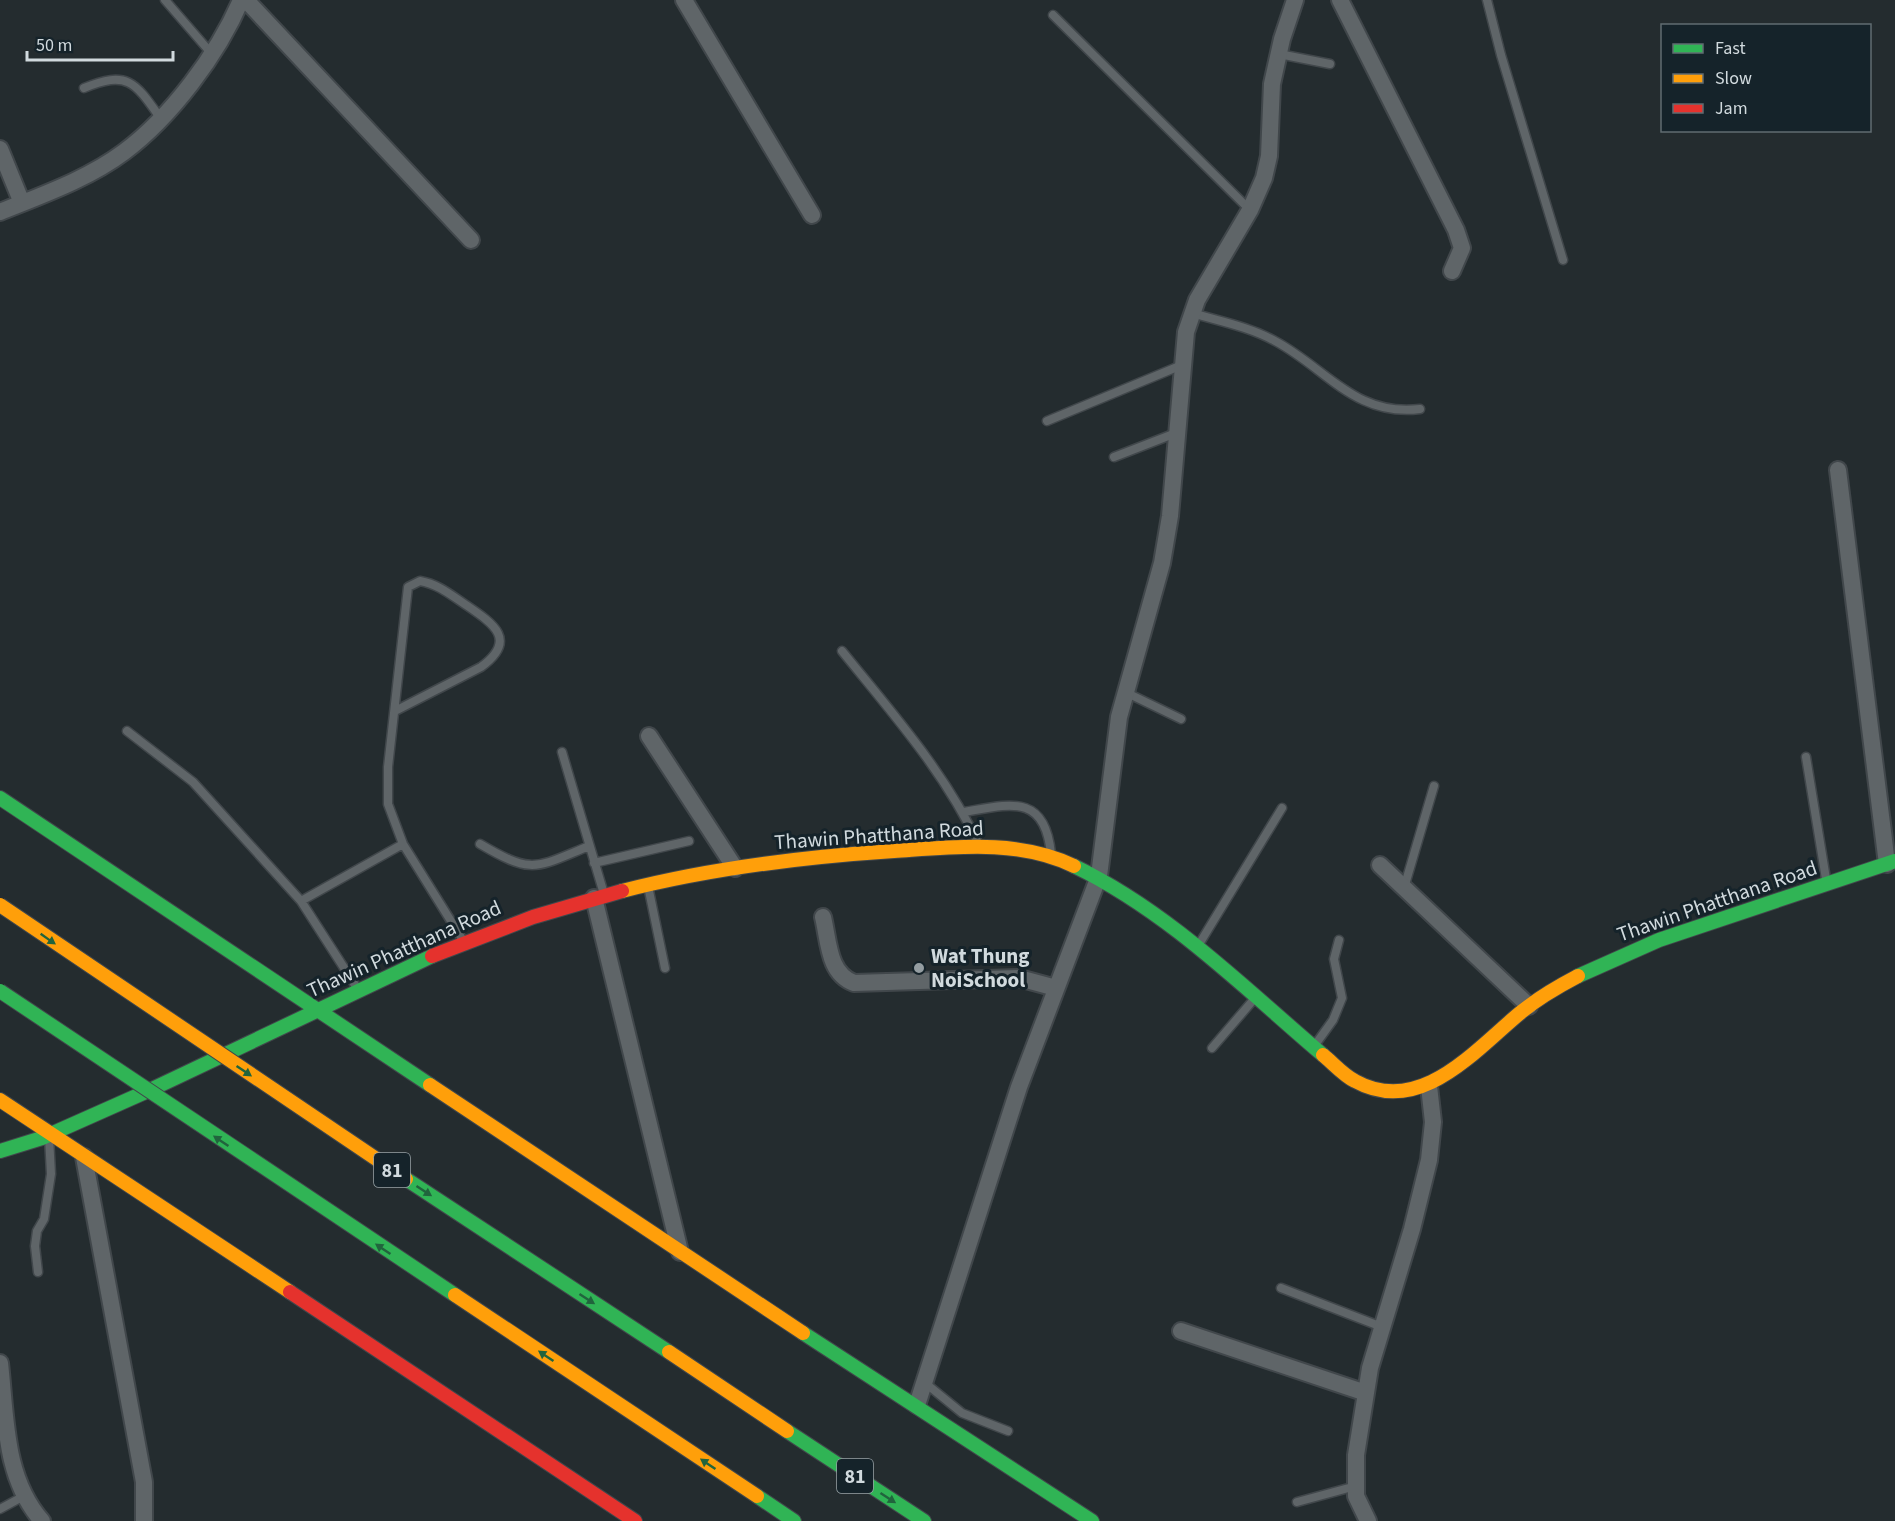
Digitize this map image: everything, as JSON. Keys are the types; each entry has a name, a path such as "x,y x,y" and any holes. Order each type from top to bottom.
{"main road":[{"path":"0,798 680,1252 1092,1521"},
{"name":"Thawin Phatthana Road","path":"0,1151 49,1134 171,1082 318,1010 465,942 552,909 683,875 846,854 980,845 1051,854 1099,876 1197,947 1354,1081 1368,1089 1406,1092 1429,1086 1470,1057 1542,996 1614,958 1695,927 1891,863"},
{"name":"81","path":"0,905 260,1082 924,1521"},
{"path":"0,991 794,1521"},
{"path":"0,1100 635,1521"}],"street":[{"path":"0,212 72,182 122,153 160,119 211,53 233,18 241,0"},
{"path":"246,0 471,240"},
{"path":"684,0 812,215"},
{"path":"917,1405 1018,1087 1099,876 1125,692 1162,562 1170,516 1186,332 1208,279 1250,210 1264,178 1269,156 1272,84 1295,0"},
{"path":"1340,0 1456,230 1462,248 1459,261 1452,272"},
{"path":"0,149 22,203"},
{"path":"1838,470 1891,863"},
{"path":"649,736 735,868"},
{"path":"1380,864 1529,1006"},
{"path":"599,896 680,1252"},
{"path":"823,917 835,969 843,979 854,983 1019,978 1056,988"},
{"path":"1368,1521 1356,1496 1356,1455 1370,1368 1412,1229 1429,1160 1433,1122 1429,1086"},
{"path":"84,1157 142,1471 144,1521"},
{"path":"1181,1332 1366,1393"},
{"path":"0,1363 2,1408 9,1451 24,1496 42,1521"}],"lane":[{"path":"165,0 211,53"},
{"path":"1487,0 1501,56 1563,260"},
{"path":"1053,15 1250,210"},
{"path":"1279,54 1330,64"},
{"path":"84,88 108,78 130,82 146,98 160,119"},
{"path":"1192,313 1275,341 1350,394 1387,410 1420,409"},
{"path":"1047,421 1182,365"},
{"path":"1114,457 1176,433"},
{"path":"395,711 481,667 494,658 500,648 500,639 493,623 433,583 420,581 408,587 388,767 388,804 403,843 465,942"},
{"path":"842,651 942,776 964,812 980,845"},
{"path":"1125,692 1181,719"},
{"path":"127,732 193,782 301,901 358,991"},
{"path":"562,752 594,863 599,896"},
{"path":"1806,757 1828,885"},
{"path":"1404,888 1434,786"},
{"path":"964,812 1012,804 1027,808 1043,821 1049,835 1051,854"},
{"path":"1197,947 1282,808"},
{"path":"594,863 689,841"},
{"path":"301,901 403,843"},
{"path":"480,844 511,861 529,867 544,864 589,846"},
{"path":"648,884 664,968"},
{"path":"1313,1047 1333,1020 1342,998 1334,958 1339,940"},
{"path":"1212,1048 1255,998"},
{"path":"38,1272 35,1246 37,1231 44,1219 51,1174 49,1134"},
{"path":"1281,1288 1382,1327"},
{"path":"924,1382 962,1413 1008,1431"},
{"path":"1297,1502 1356,1486"},
{"path":"0,1509 24,1496"}],"traffic: fast":[{"path":"0,798 430,1085"},
{"path":"1578,976 1659,940 1895,861"},
{"path":"1074,866 1142,905 1173,928 1234,977 1323,1055"},
{"path":"0,1151 42,1138 150,1090 432,956"},
{"path":"0,991 455,1295"},
{"path":"406,1179 669,1352"},
{"path":"803,1333 1092,1521"},
{"path":"787,1431 924,1521"},
{"path":"757,1496 794,1521"}],"traffic: slow":[{"path":"622,891 689,876 757,865 940,848 1009,848 1053,857 1074,866"},
{"path":"0,905 406,1179"},
{"path":"1323,1055 1355,1081 1379,1090 1402,1091 1424,1085 1445,1075 1465,1061 1534,1002 1578,976"},
{"path":"430,1085 803,1333"},
{"path":"0,1100 290,1292"},
{"path":"455,1295 757,1496"},
{"path":"669,1352 787,1431"}],"traffic: jam":[{"path":"432,956 533,917 622,891"},
{"path":"290,1292 635,1521"}],"place":[{"name":"Wat Thung NoiSchool","path":"919,968"}]}
